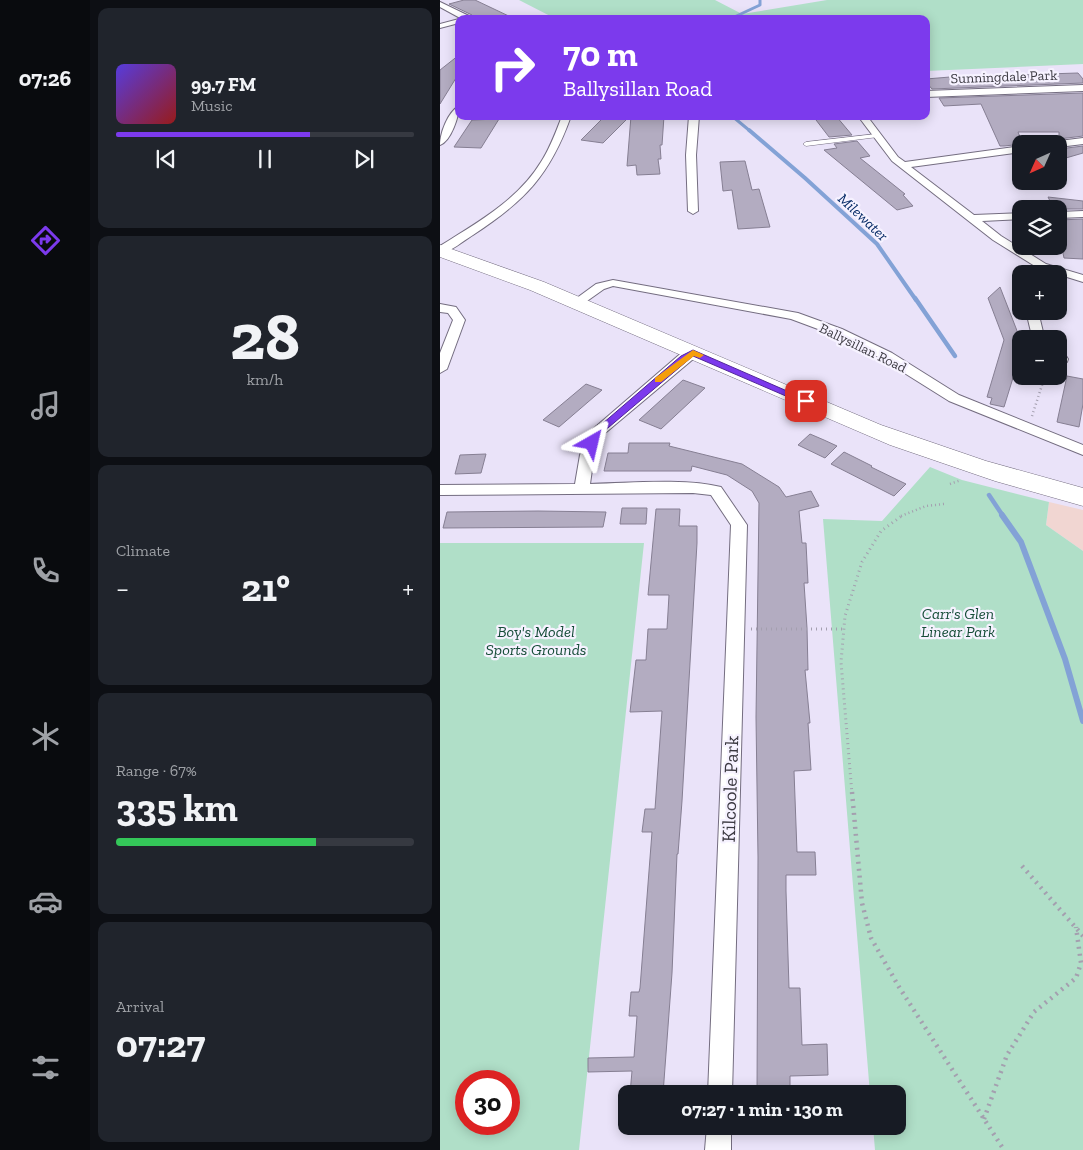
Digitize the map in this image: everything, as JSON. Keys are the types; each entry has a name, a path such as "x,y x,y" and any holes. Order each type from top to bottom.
{"highway":[{"path":"440,251 576,302 920,448 987,470 1083,497"}],"street":[{"path":"440,4 461,15"},
{"path":"440,26 455,22"},
{"name":"Sunningdale Park","path":"930,94 1083,88"},
{"path":"440,142 455,116"},
{"path":"440,251 507,208 532,184 548,160 565,120"},
{"path":"693,211 691,155 694,120"},
{"path":"865,120 895,159 902,165 996,238 1043,265"},
{"path":"1068,143 1083,141"},
{"path":"902,165 1012,150"},
{"path":"1067,215 1083,214"},
{"path":"972,218 1012,216"},
{"path":"1067,275 1083,279"},
{"name":"Ballysillan Road","path":"576,302 600,286 614,283 794,316 838,332 886,356 954,398 1083,450"},
{"path":"440,308 452,310 459,320 440,369"},
{"path":"440,490 582,490 587,455 598,432 693,352"},
{"name":"Kilcoole Park","path":"582,490 693,488 716,491 739,525 720,1085"},
{"path":"718,1150 719,1135"}],"lane":[{"path":"806,144 876,136"}],"path":[{"path":"1028,428 1042,385"},
{"path":"944,504 926,506 905,513 881,531 862,562 845,616 841,662 846,733 862,903 871,938 899,987 1004,1150"},
{"path":"736,629 844,629"},
{"path":"1022,866 1083,936"},
{"path":"984,1119 1007,1055 1034,1012 1076,978 1081,963 1076,928"}],"shaded area":[{"path":"1049,502 1083,510 1083,551 1046,525"}],"green space":[{"path":"519,0 715,0 742,14 827,0 1083,0 1083,64 930,71 930,15 548,15"},
{"name":"Carr's Glen Linear Park","path":"930,467 962,480 1049,502 1046,525 1083,551 1083,1150 875,1150 874,1135 906,1135 906,1085 869,1085 823,519 882,521"},
{"name":"Boy's Model Sports Grounds","path":"440,543 644,543 579,1150 440,1150"}],"building":[{"path":"464,0 475,0 507,15 472,15 449,4"},
{"path":"455,58 455,80 440,104 440,70"},
{"path":"1078,73 1083,79 1083,83 932,89 930,87 930,79"},
{"path":"1083,93 1083,136 1068,138 1068,135 1059,135 1059,132 1018,132 1019,135 1012,135 1012,145 1000,146 981,104 944,106 939,98"},
{"path":"472,120 498,120 481,148 454,147"},
{"path":"601,120 626,120 603,143 581,140"},
{"path":"631,120 664,120 662,145 660,145 661,159 658,159 660,174 637,175 636,165 627,166"},
{"path":"816,120 839,120 852,135 829,137"},
{"path":"857,141 870,156 860,158 905,194 903,195 913,206 897,210 824,150 837,148 834,144"},
{"path":"1083,146 1083,153 1068,157 1068,148"},
{"path":"745,161 752,190 759,189 770,227 738,229 732,190 723,191 720,162"},
{"path":"1048,197 1083,201 1083,209 1067,209 1067,200 1050,200"},
{"path":"1083,219 1083,259 1064,258 1063,255 1067,255 1067,220"},
{"path":"1000,287 1017,330 1012,330 1012,381 1004,407 990,404 992,398 987,397 1004,340 988,298"},
{"path":"1067,376 1083,379 1083,404 1079,427 1057,422 1065,385 1067,385"},
{"path":"683,380 705,388 661,429 639,420"},
{"path":"586,384 602,390 559,427 543,420"},
{"path":"810,434 837,446 825,458 798,445"},
{"path":"629,443 670,443 669,446 742,464 779,487 786,497 811,491 819,506 799,511 802,543 806,543 808,583 804,583 808,670 805,670 810,723 808,723 811,770 794,771 797,852 815,852 816,875 786,875 786,891 789,988 800,988 802,1045 827,1044 828,1075 790,1076 790,1085 757,1085 758,857 756,717 759,503 752,491 727,475 692,466 691,471 604,471 608,453 628,453"},
{"path":"844,452 906,484 894,496 831,464"},
{"path":"486,454 481,473 455,474 460,455"},
{"path":"622,508 647,508 646,524 620,524"},
{"path":"656,509 680,509 679,526 697,526 697,543 664,1085 631,1085 632,1071 588,1072 588,1058 634,1057 637,1016 629,1016 631,992 639,992 640,988 652,832 642,832 645,809 655,809 662,711 630,712 636,660 646,660 648,629 667,629 669,595 648,595"},
{"path":"447,512 606,512 603,527 443,528"}],"waterway":[{"name":"Milewater","path":"739,15 760,5 760,0"},
{"name":"Milewater","path":"737,120 750,131"},
{"name":"Milewater","path":"749,130 877,244 916,300"},
{"name":"Milewater","path":"915,298 955,356"},
{"name":"Milewater","path":"989,495 1003,516"},
{"name":"Milewater","path":"1002,515 1021,542 1065,659 1083,721"}],"slow traffic":[{"path":"658,380 693,352 700,355"}],"route":[{"path":"592,443 598,432 693,352 806,401"}]}
